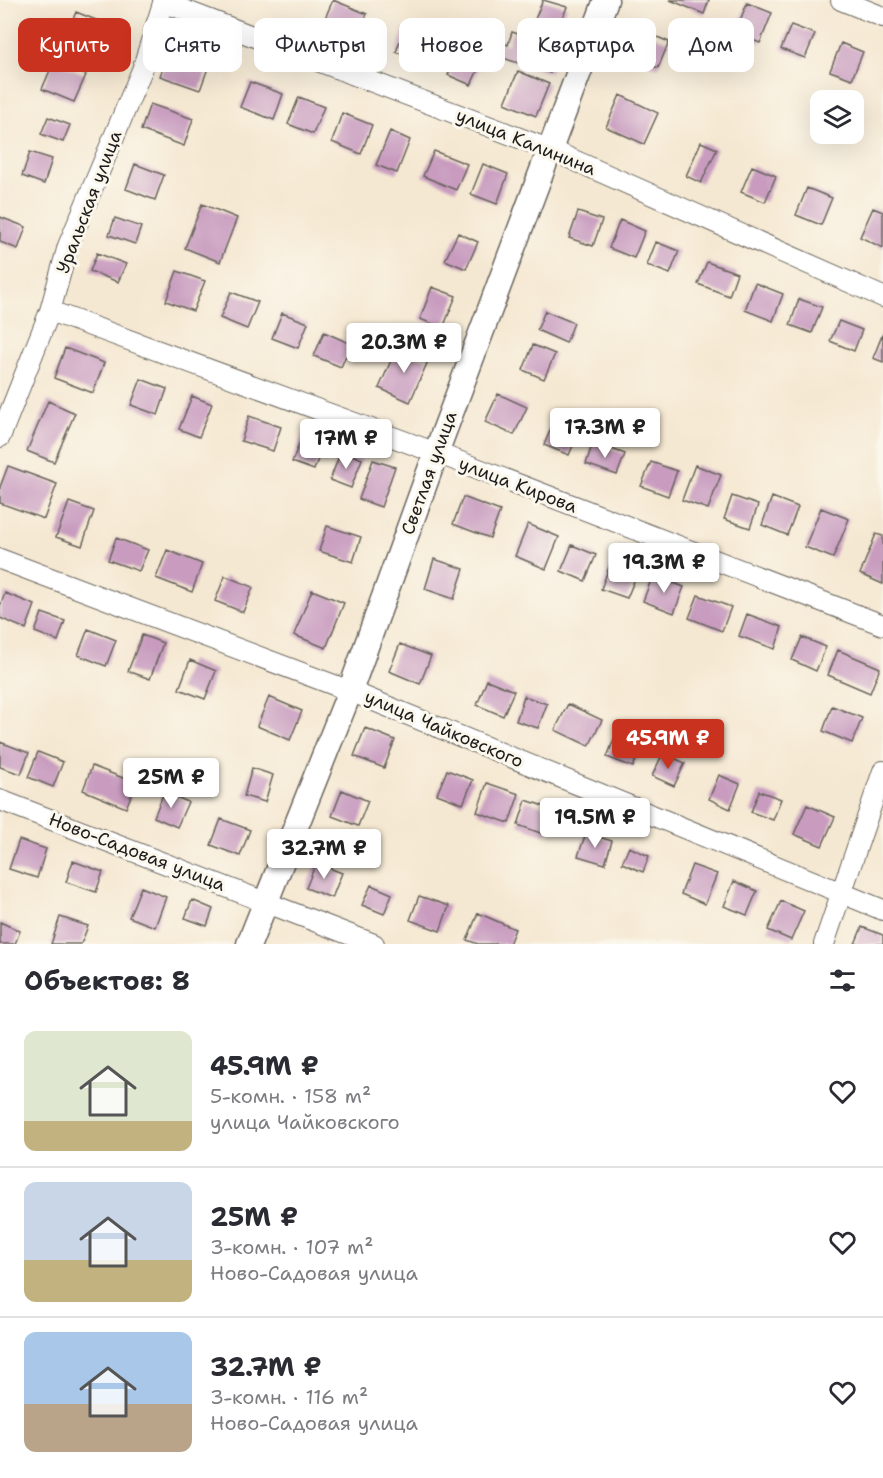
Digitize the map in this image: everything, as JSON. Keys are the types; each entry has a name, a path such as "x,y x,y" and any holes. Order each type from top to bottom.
{"main road":[{"name":"Светлая улица","path":"249,944 350,691 436,453 606,0"}],"street":[{"path":"841,0 883,17"},
{"name":"улица Калинина","path":"163,1 551,150 883,297"},
{"name":"Уральская улица","path":"0,437 50,311 68,246 142,70 163,1"},
{"name":"улица Кирова","path":"50,311 436,453 883,625"},
{"name":"улица Чайковского","path":"0,559 350,691 841,895 883,910"},
{"path":"824,944 883,771"},
{"name":"Ново-Садовая улица","path":"0,800 374,944"}],"building":[{"path":"333,0 367,14 365,18 325,18"},
{"path":"543,0 567,7 562,18 535,18"},
{"path":"670,0 709,0 704,14"},
{"path":"747,3 772,13 760,43 754,41 754,18 741,18"},
{"path":"76,12 91,18 73,18"},
{"path":"791,25 815,34 805,58 781,49"},
{"path":"512,32 517,34 517,63 505,59 505,44 508,45"},
{"path":"656,36 668,42 658,68 656,67"},
{"path":"841,43 863,52 852,79 830,71"},
{"path":"49,72 79,72 86,75 74,102 42,89"},
{"path":"161,72 207,72 200,90 160,76"},
{"path":"449,72 477,72 471,85 448,75"},
{"path":"518,72 549,84 536,116 505,103"},
{"path":"250,82 283,94 274,120 240,107"},
{"path":"620,95 658,113 644,144 606,127"},
{"path":"299,97 324,107 313,134 288,124"},
{"path":"150,104 193,119 184,146 141,130"},
{"path":"342,113 372,125 361,154 332,142"},
{"path":"48,117 70,125 63,142 41,134"},
{"path":"390,131 410,140 397,173 376,165"},
{"path":"701,142 717,149 701,183 686,176"},
{"path":"434,151 467,164 456,190 423,176"},
{"path":"30,152 52,159 44,184 22,176"},
{"path":"135,164 164,175 155,200 126,189"},
{"path":"483,164 508,174 497,204 471,194"},
{"path":"752,166 776,176 765,202 741,192"},
{"path":"807,188 832,198 821,225 796,215"},
{"path":"202,204 237,218 220,262 185,248"},
{"path":"873,208 883,212 883,248 860,237"},
{"path":"578,212 602,220 593,246 569,238"},
{"path":"0,217 26,227 18,249 0,242"},
{"path":"115,218 141,227 135,244 109,235"},
{"path":"620,220 645,231 634,258 609,248"},
{"path":"458,233 478,242 466,269 445,260"},
{"path":"656,242 679,251 670,274 647,265"},
{"path":"97,253 126,264 118,282 90,271"},
{"path":"707,262 737,273 729,296 698,284"},
{"path":"177,271 205,281 193,311 166,301"},
{"path":"755,283 783,294 773,321 745,310"},
{"path":"432,287 456,296 443,328 420,319"},
{"path":"231,292 258,302 247,329 220,318"},
{"path":"799,299 822,307 812,333 790,325"},
{"path":"545,311 574,323 566,343 537,330"},
{"path":"282,313 308,323 298,348 272,338"},
{"path":"839,321 862,330 854,351 830,341"},
{"path":"324,332 351,344 341,367 314,356"},
{"path":"883,333 883,362 873,358"},
{"path":"533,345 555,354 544,379 523,370"},
{"path":"397,347 428,361 410,402 379,388"},
{"path":"65,348 104,363 93,393 54,378"},
{"path":"141,379 167,389 158,415 131,405"},
{"path":"498,394 527,407 514,435 485,422"},
{"path":"192,396 212,404 199,437 179,429"},
{"path":"48,401 75,413 54,462 27,451"},
{"path":"249,416 281,427 273,451 241,441"},
{"path":"553,423 578,434 569,455 544,445"},
{"path":"303,434 324,442 314,470 292,462"},
{"path":"593,442 625,454 617,475 586,464"},
{"path":"341,451 362,459 351,488 330,480"},
{"path":"373,460 395,467 381,507 359,499"},
{"path":"651,462 677,471 668,496 641,486"},
{"path":"695,465 721,475 708,509 682,500"},
{"path":"8,466 57,484 44,519 0,503 0,487"},
{"path":"732,496 758,505 750,528 724,519"},
{"path":"463,497 500,511 490,538 453,524"},
{"path":"772,497 798,507 787,535 762,525"},
{"path":"69,502 94,511 82,546 56,537"},
{"path":"821,508 849,519 833,558 805,547"},
{"path":"528,524 559,537 546,569 515,556"},
{"path":"327,526 361,537 353,562 319,551"},
{"path":"876,534 883,536 883,584 860,574"},
{"path":"116,538 148,550 139,571 108,560"},
{"path":"572,545 596,555 585,581 561,571"},
{"path":"167,550 202,564 192,592 156,578"},
{"path":"434,559 464,569 454,599 425,589"},
{"path":"612,559 639,569 627,598 601,589"},
{"path":"653,575 684,587 674,613 643,601"},
{"path":"225,576 253,587 243,612 215,601"},
{"path":"312,590 344,603 326,648 294,635"},
{"path":"5,593 35,605 26,629 0,618 0,606"},
{"path":"698,595 731,607 722,631 689,618"},
{"path":"42,613 65,621 58,641 35,632"},
{"path":"747,614 782,627 775,649 739,636"},
{"path":"88,629 116,640 106,666 78,655"},
{"path":"142,635 163,643 150,679 128,671"},
{"path":"802,637 826,647 816,671 792,660"},
{"path":"400,644 431,656 420,684 389,671"},
{"path":"838,650 880,668 870,693 828,675"},
{"path":"190,660 216,671 205,699 179,689"},
{"path":"487,680 514,691 503,716 477,705"},
{"path":"524,696 547,704 538,728 516,721"},
{"path":"269,697 302,711 290,740 257,726"},
{"path":"568,704 602,720 589,746 555,730"},
{"path":"832,706 862,718 852,743 823,731"},
{"path":"365,728 395,740 384,768 354,756"},
{"path":"618,729 644,740 633,767 607,757"},
{"path":"0,742 29,753 21,774 0,767"},
{"path":"38,752 63,762 53,787 28,777"},
{"path":"663,753 685,763 674,786 652,776"},
{"path":"92,766 136,783 126,808 83,790"},
{"path":"252,768 273,775 265,802 244,796"},
{"path":"447,770 473,780 463,804 437,794"},
{"path":"719,775 740,784 730,809 709,799"},
{"path":"487,783 519,794 509,823 477,812"},
{"path":"342,790 368,801 358,826 332,816"},
{"path":"759,791 781,799 773,820 751,812"},
{"path":"164,792 188,802 177,827 154,817"},
{"path":"526,800 555,810 546,835 518,825"},
{"path":"807,805 835,817 822,846 794,834"},
{"path":"221,819 250,830 240,856 211,845"},
{"path":"586,833 612,841 605,864 578,856"},
{"path":"19,840 46,849 37,878 9,869"},
{"path":"629,847 649,856 643,872 622,863"},
{"path":"73,861 103,872 96,892 66,882"},
{"path":"316,863 342,873 332,898 306,888"},
{"path":"692,865 717,874 705,904 681,894"},
{"path":"734,881 757,891 747,915 724,906"},
{"path":"371,885 392,894 384,914 362,905"},
{"path":"141,887 166,897 155,927 129,917"},
{"path":"419,896 449,906 440,931 410,920"},
{"path":"192,900 213,909 207,926 185,918"},
{"path":"781,901 804,911 791,940 768,930"},
{"path":"478,913 515,929 509,944 478,944 467,940"},
{"path":"60,917 88,926 81,944 51,944"},
{"path":"0,922 20,931 15,944 0,944"},
{"path":"862,927 883,935 883,944 855,944"}]}
